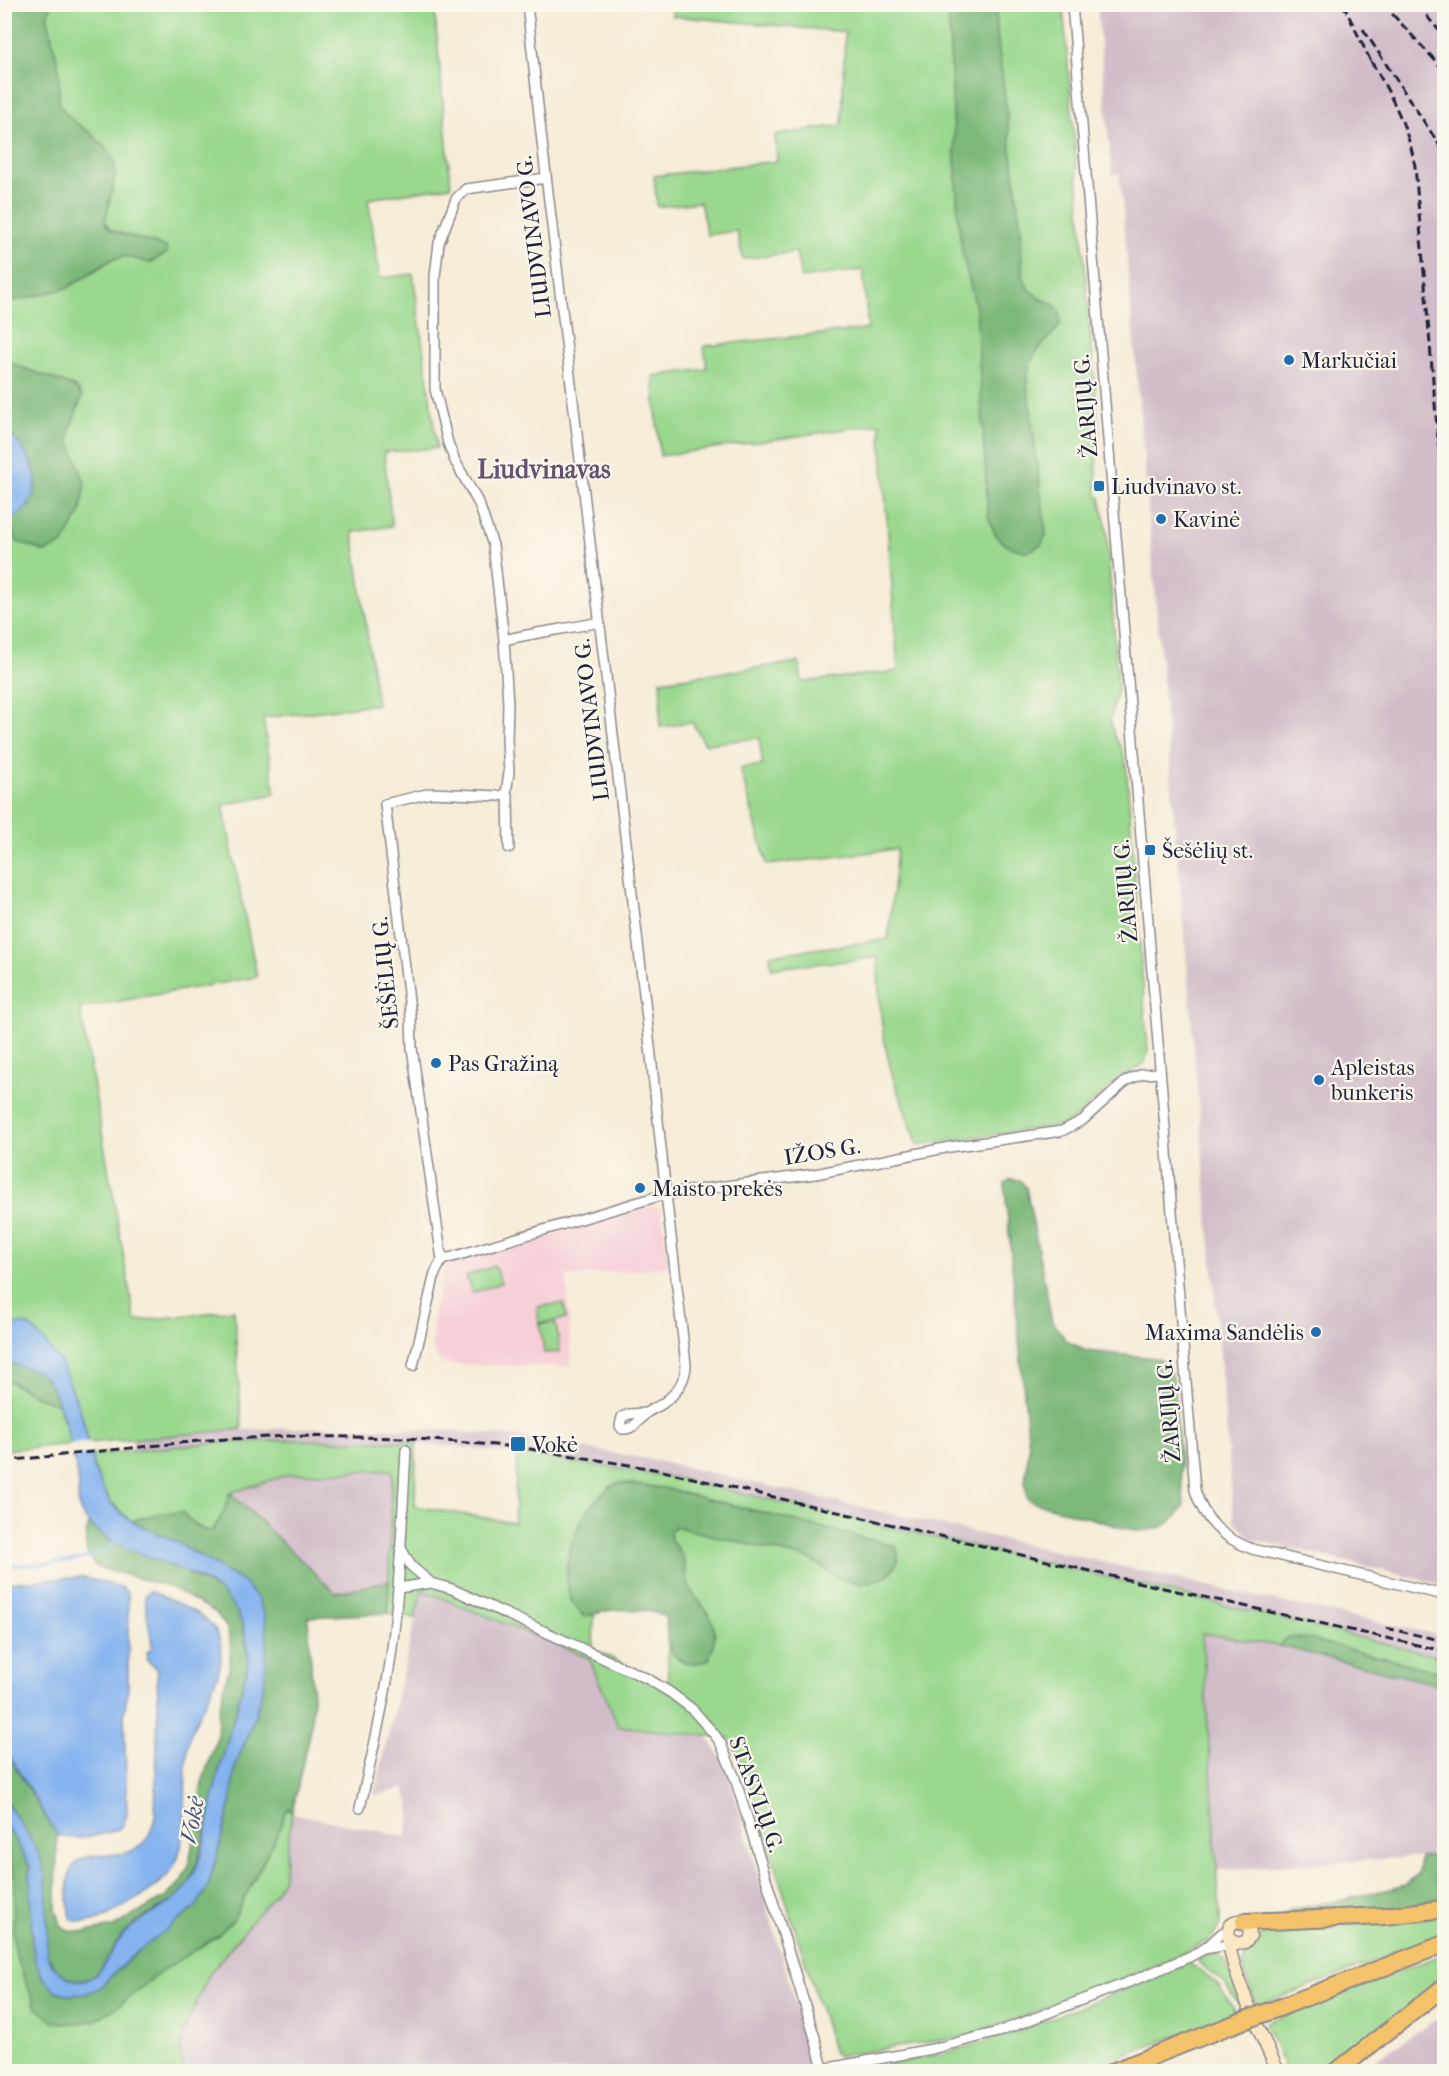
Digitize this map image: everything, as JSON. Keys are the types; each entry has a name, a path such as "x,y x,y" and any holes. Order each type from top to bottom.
{"highway":[{"path":"1244,1922 1385,1916 1444,1909"},
{"path":"1112,2072 1444,1944"},
{"path":"1336,2072 1444,1987"}],"main road":[{"path":"1233,1940 1250,1932 1244,1922 1232,1923 1233,1940 1240,1957 1238,1975 1278,2072"}],"street":[{"name":"LIUDVINAVO G.","path":"527,4 684,1333 686,1372 679,1388 661,1404 646,1413"},
{"name":"ŽARIJŲ G.","path":"1072,4 1193,1475 1198,1501 1216,1529 1225,1537 1252,1549 1444,1595"},
{"path":"509,848 508,797 506,794 509,772 504,640 493,545 479,504 455,461 437,403 435,276 439,243 456,199 466,189 546,178"},
{"path":"504,640 536,632 561,631 599,622"},
{"name":"ŠEŠĖLIŲ G.","path":"442,1260 413,1053 411,1017 385,804 431,793 500,796 506,794"},
{"name":"IŽOS G.","path":"442,1260 666,1194 815,1174 950,1147 1062,1131 1083,1120 1126,1081 1135,1076 1160,1073"},
{"path":"413,1366 435,1273 442,1260"},
{"path":"360,1808 391,1657 401,1548 406,1450"},
{"path":"401,1548 411,1566 431,1583"},
{"name":"STASYLŲ G.","path":"398,1588 431,1583 452,1589 648,1679 672,1693 692,1709 715,1735 728,1761 744,1806 823,2070"},
{"path":"1204,1949 1213,1940 1233,1940"},
{"path":"823,2070 932,2049 988,2035 1142,1977 1204,1949 1233,1940"}],"shaded area":[{"path":"1097,5 1444,5 1444,1585 1251,1539 1234,1520 1121,190 1119,173 1112,174"},
{"path":"651,1206 661,1209 669,1266 567,1277 571,1367 442,1364 432,1350 433,1311 446,1264"},
{"path":"326,1427 442,1430 517,1437 654,1460 1261,1598 1444,1636 1444,1658 1124,1581 671,1477 587,1463 460,1447 362,1440 210,1443 133,1451 132,1439 209,1431"},
{"path":"392,1470 389,1581 336,1593 230,1493 290,1474"},
{"path":"422,1590 589,1658 618,1726 707,1736 727,1768 805,2037 809,2071 184,2072 180,2052 183,2032 210,1972 283,1880 292,1813 406,1837 411,1813 405,1788 374,1796"},
{"path":"1202,1633 1279,1646 1444,1686 1444,1855 1217,1870"},
{"path":"1444,2014 1444,2071 1359,2071"}],"green space":[{"path":"5,4 51,5 47,16 59,69 59,105 71,119 93,135 112,155 116,171 105,222 111,230 166,247 167,253 150,263 125,256 111,260 67,288 5,303"},
{"path":"51,4 434,5 451,186 368,199 380,278 413,274 437,448 384,452 392,526 353,532 377,704 263,718 275,794 223,805 257,977 80,1008 135,1321 234,1310 242,1429 88,1443 68,1379 52,1351 29,1326 5,1327 5,522 9,520 16,541 45,552 85,484 69,440 70,429 82,396 75,387 10,363 5,357 5,303 67,288 111,260 125,256 150,263 166,247 111,230 105,222 116,172 93,135 71,119 59,105 59,69 47,16"},
{"path":"672,5 948,5 958,217 962,251 976,308 1046,535 1027,382 1033,357 1060,325 1060,312 1052,303 1040,299 1028,288 1022,277 1021,231 997,33 996,5 1063,5 1099,435 1096,436 1097,496 1100,497 1106,524 1118,687 1110,720 1126,763 1148,1053 1144,1063 1063,1125 918,1145 897,1089 885,1042 878,958 771,968 770,955 888,939 897,849 767,865 740,768 763,765 759,738 705,744 692,722 660,727 661,681 799,662 802,682 898,671 880,424 660,456 653,376 707,369 704,346 868,329 863,270 801,278 796,252 743,259 737,231 707,235 700,202 657,207 654,176 777,161 775,135 842,125 845,32 672,16"},
{"path":"948,5 996,5 997,33 1021,231 1022,277 1028,288 1040,299 1052,303 1060,312 1060,325 1033,357 1028,372 1027,382 1046,535 1041,545 1027,552 1000,541 988,515 976,308 962,251 958,217"},
{"path":"4,357 10,363 75,387 82,396 70,429 69,440 85,483 81,511 63,544 45,552 16,541 9,520 30,505 24,450 5,427"},
{"path":"1011,1179 1020,1180 1026,1187 1052,1322 1067,1341 1086,1351 1155,1358 1166,1363 1173,1380 1184,1505 1165,1525 1154,1529 1129,1529 1032,1502 1027,1498 1025,1482 1029,1447 1005,1190 1005,1183"},
{"path":"495,1266 501,1283 472,1293 466,1276"},
{"path":"564,1303 566,1319 539,1323 537,1307"},
{"path":"556,1323 560,1352 544,1353 540,1324"},
{"path":"4,1359 14,1365 41,1373 49,1383 58,1404 35,1396 5,1378"},
{"path":"4,1378 35,1396 58,1404 72,1444 5,1450"},
{"path":"290,1440 416,1442 415,1506 514,1523 517,1453 671,1477 1124,1581 1444,1658 1444,1673 1299,1637 1284,1640 1279,1646 1202,1633 1220,1916 1220,1923 1214,1935 1207,1941 1165,1962 998,2026 962,2037 838,2056 834,2053 745,1770 729,1737 618,1726 589,1658 422,1590 415,1618 388,1613 392,1470 290,1474 230,1493 223,1514 212,1531 207,1531 192,1522 182,1512 157,1514 131,1521 115,1506 105,1492 97,1476 91,1455 210,1443","holes":["617,1483 663,1488 895,1546 898,1553 835,1576 809,1559 678,1527 670,1531 671,1541 684,1560 690,1590 713,1623 686,1663 675,1656 668,1645 668,1686 593,1649 594,1616 570,1601 567,1567 569,1547"]},
{"path":"617,1483 663,1488 896,1546 898,1560 889,1574 882,1578 875,1581 852,1582 837,1577 809,1559 677,1527 670,1531 671,1541 681,1555 688,1585 711,1618 714,1632 709,1660 697,1663 685,1662 675,1656 668,1645 664,1616 628,1609 583,1616 572,1601 567,1584 567,1564 579,1525 590,1507 603,1493"},
{"path":"230,1493 336,1593 389,1581 388,1613 308,1617 313,1698 312,1720 292,1813 289,1808 285,1812 281,1827 233,1920 217,1936 162,1971 116,2008 95,2020 77,2024 54,2022 36,2007 16,1956 13,1933 15,1887 13,1866 5,1845 4,1825 14,1837 30,1867 32,1941 35,1959 42,1976 98,1989 208,1887 229,1811 235,1767 256,1713 265,1679 243,1582 178,1543 131,1521 157,1514 182,1512 199,1527 212,1531 223,1514"},
{"path":"89,1524 112,1541 180,1569 220,1591 234,1605 242,1623 249,1658 198,1860 189,1883 179,1897 138,1920 122,1935 101,1969 90,1978 76,1980 66,1977 56,1969 47,1954 44,1872 37,1850 5,1800 4,1749 57,1835 56,1908 61,1925 69,1931 85,1932 113,1927 166,1897 181,1882 189,1865 202,1783 217,1737 218,1712 229,1668 231,1645 227,1628 215,1612 170,1587 97,1567 89,1557 86,1547"},
{"path":"1289,1637 1309,1639 1444,1673 1444,1686 1279,1646"},
{"path":"289,1807 292,1813 283,1880 210,1973 183,2032 180,2052 184,2071 5,2071 4,1845 13,1866 15,1887 13,1933 16,1956 35,2006 95,2020 116,2008 162,1971 217,1936 233,1920"},
{"path":"1444,1855 1444,1904 1385,1912 1284,1914 1292,1909 1406,1885 1418,1874 1420,1857"},
{"path":"1444,1915 1444,1935 1257,2006 1243,1965 1246,1950 1258,1937 1279,1929 1390,1922"},
{"path":"1214,1953 1227,1963 1243,2011 1225,1984 1197,1961 1196,1958"},
{"path":"1444,1954 1444,1979 1327,2071 1286,2071 1265,2023"},
{"path":"1188,1962 1216,1983 1237,2013 1082,2071 855,2071 945,2053 987,2041 1151,1979"}],"water":[{"path":"5,427 29,458 36,478 30,502 13,519 5,522 4,481 6,476"},
{"path":"21,1324 29,1326 37,1333 61,1362 82,1415 95,1471 110,1503 131,1521 178,1543 243,1582 258,1599 265,1617 267,1640 265,1679 256,1713 235,1767 229,1811 208,1887 195,1908 132,1956 98,1989 84,1994 68,1995 54,1990 42,1976 35,1959 32,1941 30,1867 5,1825 4,1800 28,1834 38,1852 44,1871 47,1953 50,1960 66,1976 77,1980 87,1979 101,1968 124,1934 182,1892 195,1871 204,1844 219,1771 246,1676 249,1653 242,1623 230,1602 214,1587 171,1565 125,1547 105,1536 83,1516 78,1501 79,1486 73,1455 55,1394 42,1374 15,1365 5,1359 5,1327"},
{"path":"80,1577 122,1587 128,1595 128,1691 124,1712 127,1815 121,1828 98,1835 72,1838 57,1835 5,1749 5,1583"},
{"path":"149,1592 179,1604 206,1620 217,1633 221,1647 218,1675 189,1740 181,1848 175,1864 166,1877 149,1891 100,1919 88,1922 76,1921 70,1918 68,1908 70,1874 75,1863 84,1858 120,1854 133,1850 147,1838 155,1818 158,1702 157,1671 155,1666 147,1661 147,1652 151,1649 152,1644 145,1601 145,1595"}],"pier":[{"path":"91,1442 94,1454 71,1457 69,1444"}],"waterway":[{"path":"4,1566 49,1564 79,1559 94,1555 117,1540"}],"railway":[{"path":"1343,4 1373,66"},
{"path":"1383,4 1444,70"},
{"path":"1419,4 1444,36"},
{"path":"1363,29 1444,152"},
{"path":"1371,61 1398,112 1415,166 1444,511"},
{"path":"4,1461 209,1440 290,1436 407,1438 518,1447 654,1469 1444,1651"},
{"path":"1386,1628 1444,1641"}],"place":[{"name":"Markučiai","path":"1289,360"},
{"name":"Liudvinavo st.","path":"1099,486"},
{"name":"Kavinė","path":"1161,519"},
{"name":"Šešėlių st.","path":"1150,850"},
{"name":"Pas Gražiną","path":"436,1063"},
{"name":"Apleistas bunkeris","path":"1319,1080"},
{"name":"Maisto prekės","path":"640,1188"},
{"name":"Maxima Sandėlis","path":"1316,1332"},
{"name":"Vokė","path":"518,1444"}],"district":[{"name":"Liudvinavas","path":"544,469"}]}
